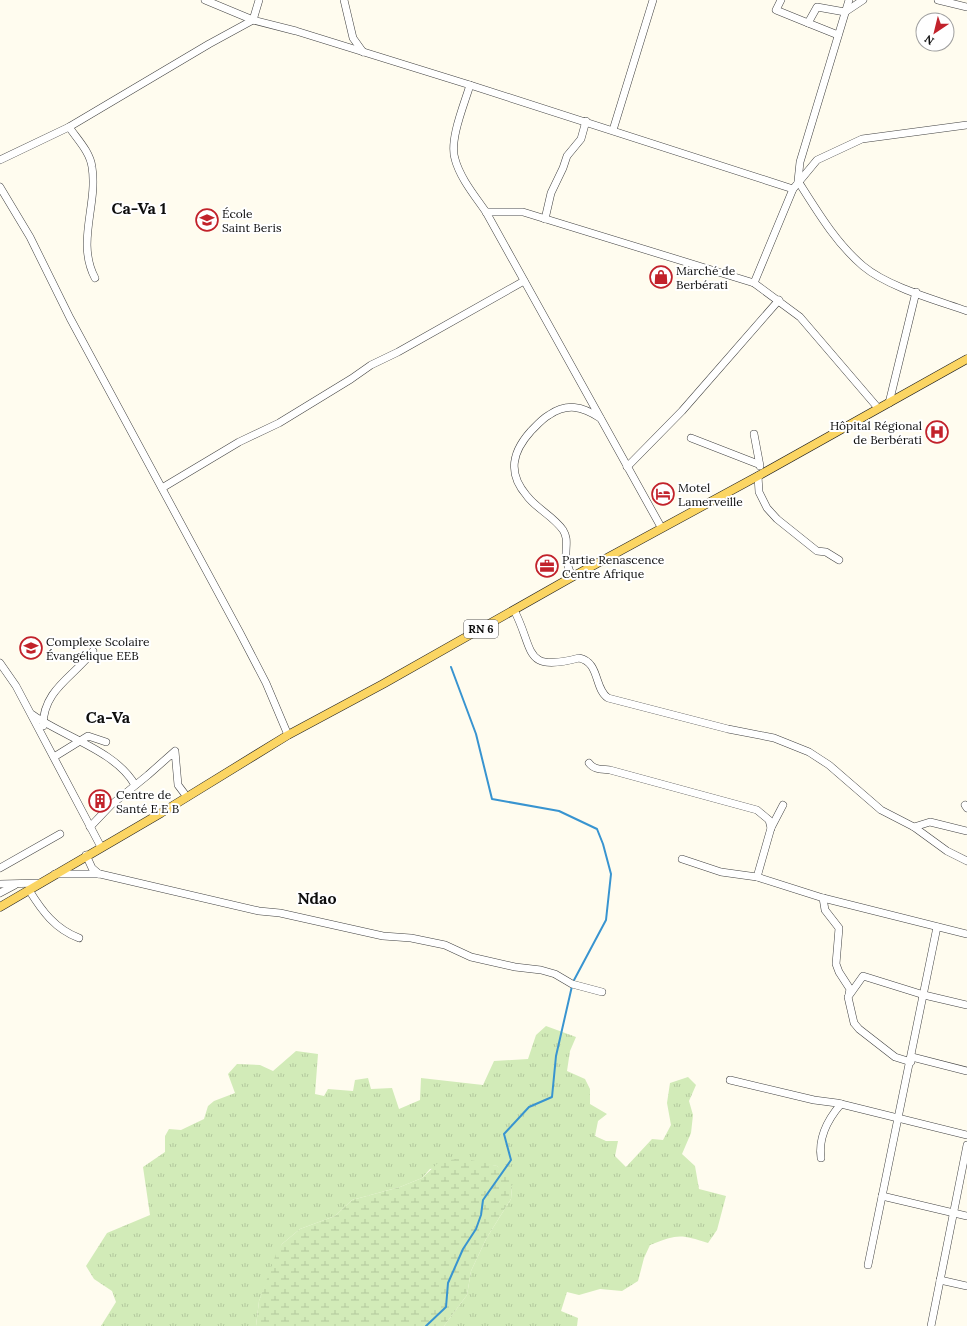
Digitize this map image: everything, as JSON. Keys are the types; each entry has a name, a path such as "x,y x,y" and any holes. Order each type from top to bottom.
{"main road":[{"name":"RN 6","path":"0,907 86,855 187,797 288,735 383,684 661,527 761,474 967,360"}],"street":[{"path":"205,0 253,20 363,52 586,121 793,189"},
{"path":"0,160 69,127 209,44 253,20 259,0"},
{"path":"344,0 353,38 363,52"},
{"path":"613,130 653,0"},
{"path":"781,0 776,10 838,35"},
{"path":"849,0 800,162 798,181 841,243 864,267 895,285 967,311"},
{"path":"808,23 817,7 845,12 863,0"},
{"path":"938,0 967,7"},
{"path":"470,85 454,144 454,158 461,173 486,212 601,419 626,468 661,527"},
{"path":"545,219 551,193 567,156 581,139 586,121"},
{"path":"754,283 793,189 798,181 817,160 862,139 967,125"},
{"path":"69,127 86,150 92,166 93,184 88,226 87,256 95,278"},
{"path":"0,187 30,237 70,318 266,683 288,735"},
{"path":"486,212 523,212 754,283 800,317 818,336 878,408"},
{"path":"162,488 239,442 278,423 351,380 371,365 398,352 524,281"},
{"path":"889,403 916,292"},
{"path":"626,468 682,411 779,300"},
{"path":"572,577 567,564 566,536 556,521 527,496 517,481 514,462 520,444 543,419 552,413 574,406 589,410 601,419"},
{"path":"754,434 758,464 761,474 759,492 767,508 777,520 817,551 826,552 838,560"},
{"path":"690,438 758,464"},
{"path":"514,610 524,629 531,652 535,657 550,664 583,659 592,668 602,693 608,698 713,725 774,738 809,752 829,765 881,810 914,827 947,850 967,861"},
{"path":"43,737 43,722 46,705 53,693 94,651"},
{"path":"0,663 16,686 101,847"},
{"path":"31,714 79,741 122,768 130,777 135,786"},
{"path":"54,757 88,736 106,742"},
{"path":"90,827 111,805 175,751 178,784 187,797"},
{"path":"589,763 597,769 610,770 757,810 769,820 771,828"},
{"path":"757,877 771,828 783,805"},
{"path":"914,827 930,822 967,831"},
{"path":"0,868 60,834"},
{"path":"86,855 92,868 100,874"},
{"path":"682,859 721,872 757,877 823,898 967,934"},
{"path":"55,874 100,874 259,911 280,913 383,936 411,938 445,945 471,956 541,970 554,974 572,984 602,992"},
{"path":"0,884 41,883"},
{"path":"0,893 17,884"},
{"path":"29,890 40,908 50,920 65,932 79,938"},
{"path":"823,898 825,910 839,928 836,964 839,972 850,989 848,997 854,1023 895,1057 967,1071"},
{"path":"868,1265 937,927"},
{"path":"848,997 863,976 924,995 967,1005"},
{"path":"730,1080 814,1100 841,1104 967,1135"},
{"path":"821,1158 820,1150 825,1128 831,1115 841,1104"},
{"path":"931,1326 967,1145"},
{"path":"882,1196 953,1214 967,1216"},
{"path":"940,1280 967,1286"}],"green space":[{"path":"546,1026 576,1037 570,1051 567,1071 585,1079 590,1089 590,1104 607,1114 598,1121 595,1136 606,1141 618,1141 615,1156 626,1167 652,1139 663,1140 671,1125 667,1103 670,1083 688,1077 696,1085 689,1101 693,1115 691,1133 682,1154 695,1166 699,1189 726,1196 717,1230 708,1243 679,1236 659,1241 650,1245 644,1258 638,1281 622,1291 600,1289 579,1295 567,1292 561,1311 578,1318 577,1326 444,1326 467,1295 471,1271 486,1239 511,1199 512,1187 497,1166 484,1164 430,1169 422,1178 400,1187 352,1200 335,1216 300,1229 282,1244 259,1301 256,1326 101,1326 116,1302 112,1291 94,1279 86,1266 107,1233 150,1215 143,1167 165,1152 165,1136 169,1129 181,1130 204,1119 208,1106 214,1101 235,1093 228,1074 237,1064 260,1065 273,1071 296,1051 318,1054 315,1094 324,1096 328,1089 353,1091 355,1080 368,1078 371,1089 392,1088 399,1109 420,1100 421,1078 483,1085 494,1061 528,1059 536,1035"},
{"path":"462,1158 497,1166 509,1177 512,1187 511,1199 486,1239 471,1271 467,1295 444,1326 256,1326 259,1301 276,1254 282,1244 300,1229 335,1216 352,1200 400,1187 422,1178 439,1162"}],"waterway":[{"path":"451,667 476,734 492,799 559,811 597,829 603,844 611,874 606,920 573,982"},
{"path":"426,1326 446,1307 448,1283 463,1249 476,1229 481,1215 483,1200 511,1160 504,1134 529,1107 552,1097 556,1056 572,986"}],"place":[{"name":"École Saint Beris","path":"207,220"},
{"name":"Marché de Berbérati","path":"661,277"},
{"name":"Hôpital Régional de Berbérati","path":"937,432"},
{"name":"Motel Lamerveille","path":"663,494"},
{"name":"Partie Renascence Centre Afrique","path":"547,566"},
{"name":"Complexe Scolaire Évangélique EEB","path":"31,648"},
{"name":"Centre de Santé E E B","path":"100,801"}],"district":[{"name":"Ca-Va 1","path":"139,208"},
{"name":"Ca-Va","path":"108,717"},
{"name":"Ndao","path":"317,898"}]}
